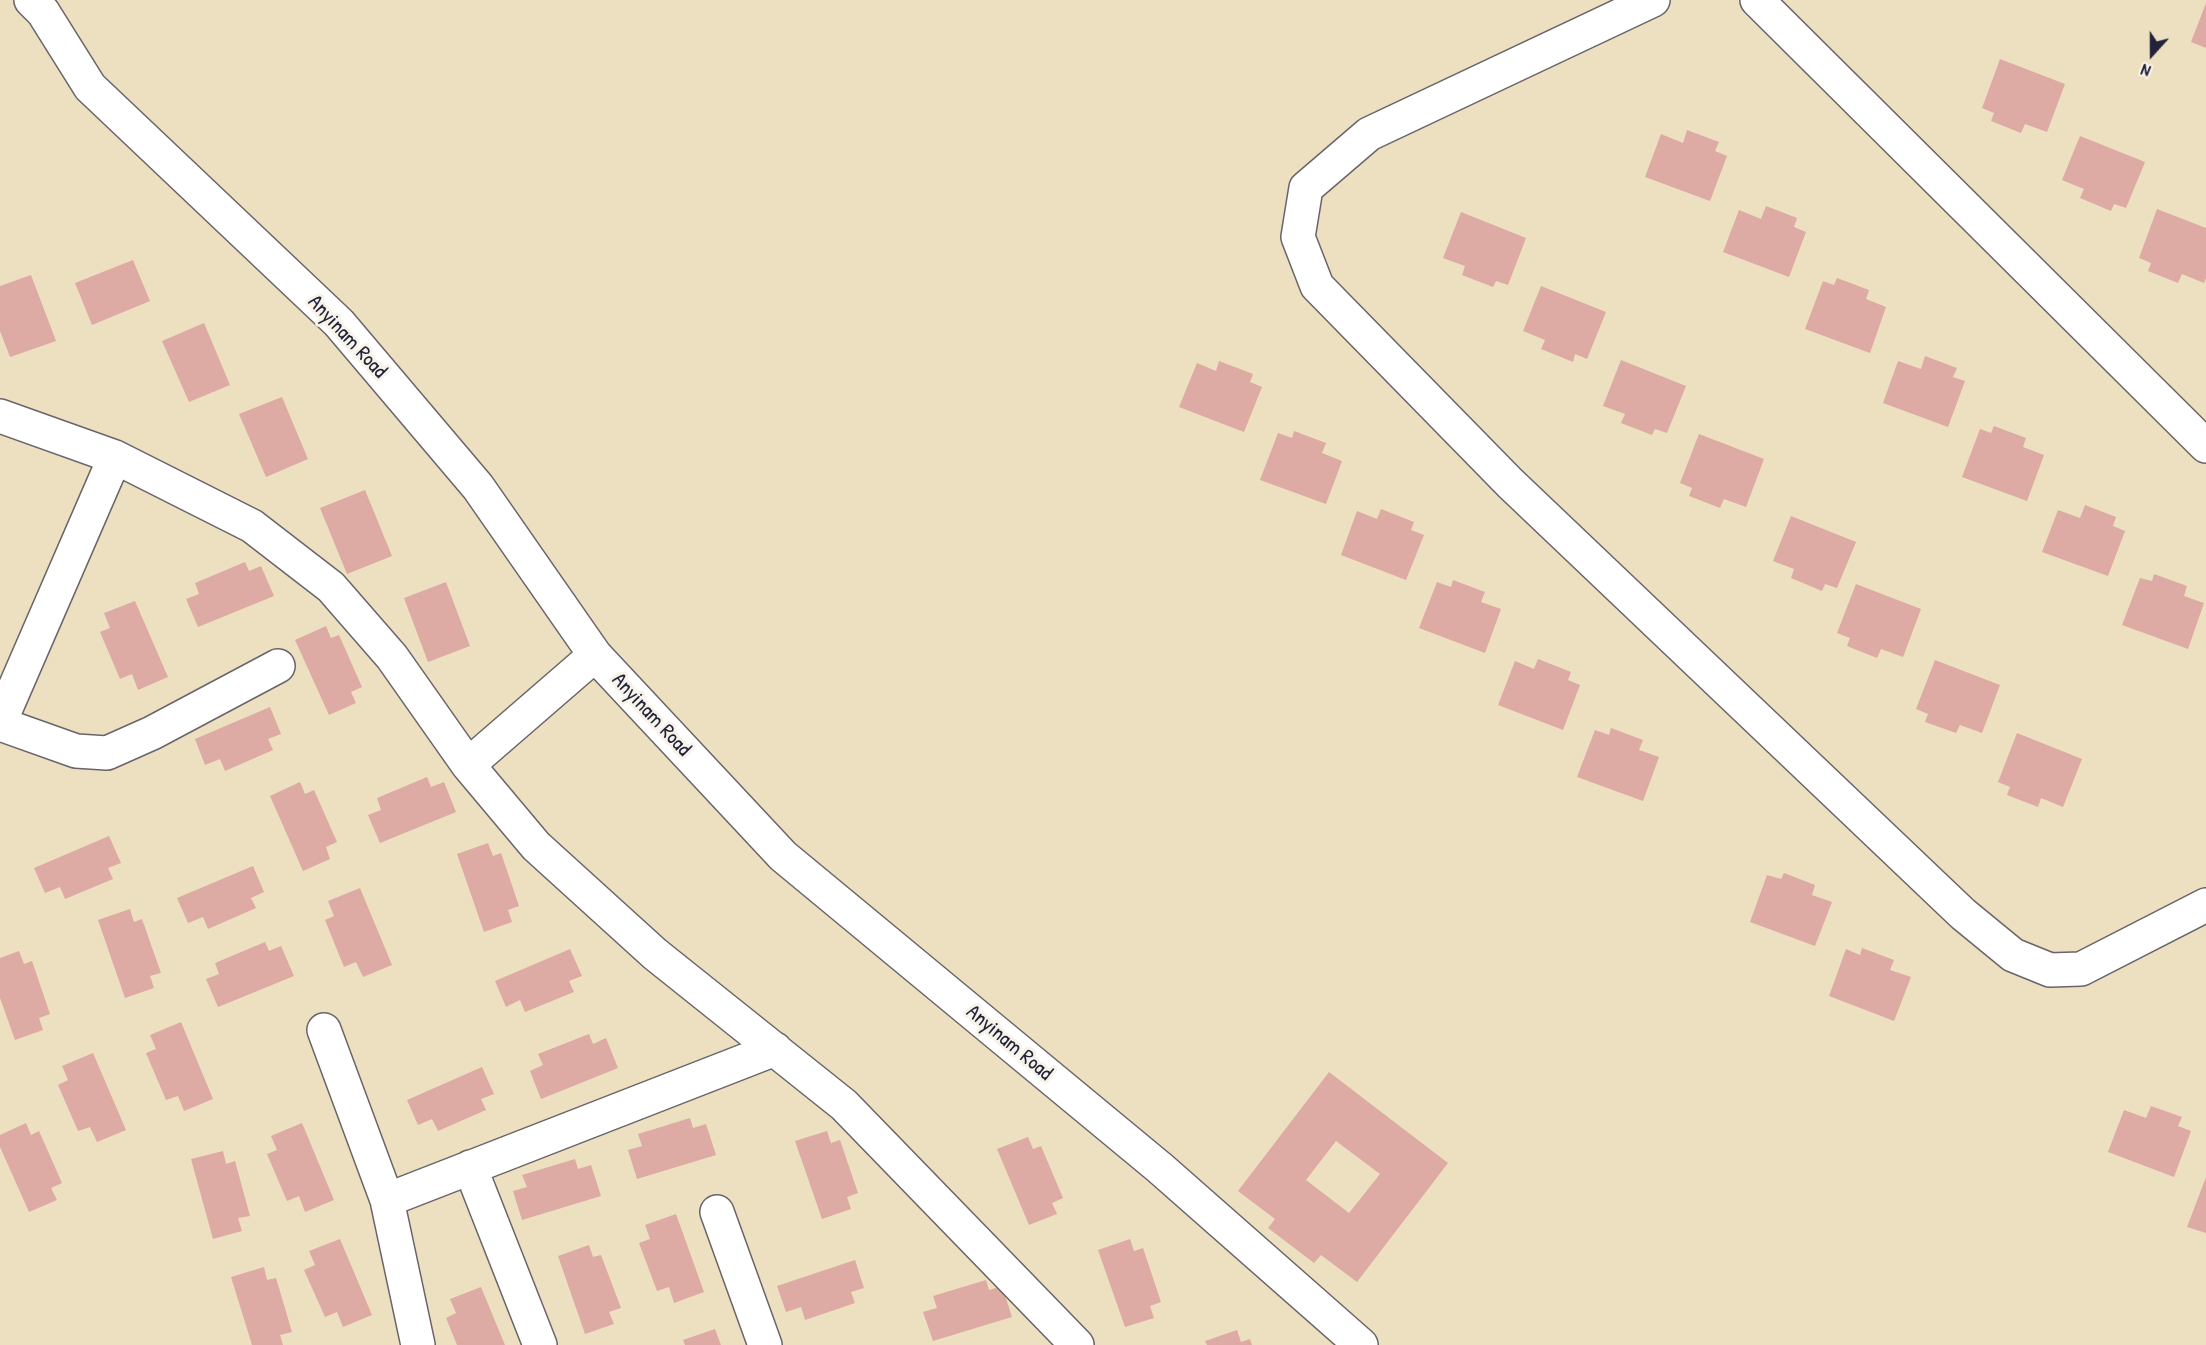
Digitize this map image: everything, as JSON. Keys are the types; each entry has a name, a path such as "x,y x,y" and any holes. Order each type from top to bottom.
{"street":[{"name":"Anyinam Road","path":"31,0 43,12 90,87 339,323 478,487 594,655 783,856 1160,1168 1361,1345"},
{"path":"1653,0 1369,134 1306,188 1298,237 1317,286 1510,483 1964,914 2013,955 2050,970 2081,969 2206,905"},
{"path":"1757,0 2206,446"},
{"path":"0,416 115,457 252,526 331,587 392,657 468,765 536,846 656,954 844,1105 1077,1345"},
{"path":"115,457 0,723 76,751 107,753 152,733 278,666"},
{"path":"468,765 594,655"},
{"path":"324,1030 387,1200 418,1345"},
{"path":"387,1200 775,1050"},
{"path":"470,1167 540,1345"},
{"path":"717,1212 765,1345"}],"building":[{"path":"2206,3 2206,48 2191,42"},
{"path":"2000,59 2065,84 2047,132 2025,124 2021,133 1991,121 1994,113 1982,108"},
{"path":"1687,130 1719,142 1715,151 1727,156 1710,201 1645,177 1661,134 1683,143"},
{"path":"2080,136 2145,162 2126,208 2114,204 2111,211 2080,198 2084,189 2062,180"},
{"path":"1766,206 1797,218 1794,227 1806,232 1789,277 1723,252 1739,210 1761,219"},
{"path":"2157,209 2206,228 2206,278 2204,283 2182,274 2178,283 2148,271 2151,263 2139,258"},
{"path":"1461,212 1526,238 1508,285 1496,281 1493,287 1462,275 1465,266 1443,258"},
{"path":"133,260 150,301 92,325 75,283"},
{"path":"31,275 56,341 10,357 0,331 0,286"},
{"path":"1837,278 1869,290 1866,299 1886,307 1870,353 1805,329 1823,281 1834,285"},
{"path":"1541,286 1606,312 1587,359 1575,354 1573,362 1541,349 1545,340 1523,331"},
{"path":"204,323 230,385 189,402 162,341"},
{"path":"1925,356 1957,368 1953,377 1965,381 1948,427 1883,403 1898,361 1921,369"},
{"path":"1621,360 1686,386 1667,433 1655,429 1652,435 1621,423 1625,414 1603,406"},
{"path":"1219,361 1253,374 1250,382 1262,387 1244,432 1179,407 1197,363 1216,371"},
{"path":"282,397 308,459 266,477 239,414"},
{"path":"1994,426 2026,438 2023,447 2044,455 2027,501 1962,477 1980,429 1991,433"},
{"path":"1294,431 1326,443 1322,453 1342,461 1326,504 1260,480 1278,433 1292,438"},
{"path":"1699,434 1764,459 1746,507 1724,499 1720,508 1689,496 1692,488 1680,483"},
{"path":"365,490 392,556 347,574 320,508"},
{"path":"2085,505 2116,517 2113,526 2125,531 2108,576 2042,552 2058,510 2080,518"},
{"path":"1381,509 1414,522 1411,530 1424,535 1406,580 1341,555 1357,511 1377,519"},
{"path":"1791,516 1856,542 1837,588 1825,584 1822,591 1791,578 1794,569 1773,561"},
{"path":"245,562 249,571 261,566 274,596 198,627 186,599 199,594 195,583"},
{"path":"2154,574 2187,586 2184,596 2204,603 2188,649 2122,625 2140,578 2152,581"},
{"path":"1453,580 1485,592 1481,602 1501,609 1485,653 1419,628 1437,582 1451,587"},
{"path":"446,582 470,646 428,662 404,598"},
{"path":"1856,584 1921,609 1903,657 1881,649 1877,658 1847,646 1850,638 1837,633"},
{"path":"135,601 168,677 138,690 132,674 120,679 100,632 110,628 104,613"},
{"path":"326,626 331,638 339,635 362,687 351,692 356,703 329,715 295,640"},
{"path":"1538,659 1571,672 1568,680 1580,685 1563,730 1498,705 1515,661 1534,669"},
{"path":"1935,660 2000,685 1982,733 1960,725 1956,733 1925,722 1928,714 1916,709"},
{"path":"270,707 281,734 268,739 273,750 225,771 220,759 205,765 195,739"},
{"path":"1611,728 1643,740 1639,750 1659,757 1643,801 1577,777 1595,730 1609,735"},
{"path":"2017,733 2082,759 2063,807 2041,798 2038,807 2007,795 2010,787 1998,782"},
{"path":"427,777 431,787 444,782 456,812 380,843 368,815 381,810 377,798"},
{"path":"300,782 305,794 314,790 337,842 326,847 330,859 303,871 270,796"},
{"path":"109,836 121,863 108,868 113,879 65,899 60,887 45,893 34,868"},
{"path":"488,843 493,856 501,853 519,906 508,910 512,922 484,932 457,854"},
{"path":"253,866 264,892 251,898 256,908 208,929 203,917 188,923 177,898"},
{"path":"1784,873 1815,885 1812,895 1832,902 1815,946 1750,922 1767,875 1781,879"},
{"path":"360,888 392,965 363,977 356,962 344,967 325,920 334,916 328,901"},
{"path":"130,909 134,922 142,919 161,973 150,976 154,988 125,998 98,920"},
{"path":"265,942 269,951 281,946 294,976 218,1007 206,979 219,974 215,963"},
{"path":"1862,948 1894,960 1890,970 1911,977 1894,1021 1829,996 1846,949 1860,955"},
{"path":"570,949 582,976 569,981 574,992 525,1012 520,1000 506,1007 495,981"},
{"path":"19,951 24,964 32,961 50,1014 39,1018 43,1030 15,1040 0,998 0,958"},
{"path":"181,1022 213,1099 184,1111 178,1096 166,1100 146,1053 156,1049 150,1035"},
{"path":"589,1034 593,1044 606,1038 618,1068 541,1099 530,1071 543,1065 538,1054"},
{"path":"93,1053 126,1130 97,1142 90,1127 78,1131 58,1085 68,1080 62,1066"},
{"path":"482,1067 494,1094 481,1099 486,1110 438,1131 432,1119 418,1125 407,1100"},
{"path":"1329,1072 1448,1163 1357,1282 1321,1255 1314,1263 1268,1228 1275,1219 1238,1191","holes":["1336,1141 1380,1174 1349,1213 1306,1180"]},
{"path":"2151,1106 2182,1117 2178,1126 2191,1131 2174,1177 2108,1152 2124,1110 2146,1118"},
{"path":"690,1118 693,1128 706,1124 716,1155 637,1179 628,1150 642,1146 638,1134"},
{"path":"26,1123 31,1135 39,1131 62,1183 51,1188 57,1200 29,1212 0,1147 0,1135"},
{"path":"302,1123 334,1200 305,1212 299,1196 287,1201 267,1154 277,1150 271,1136"},
{"path":"827,1131 831,1143 840,1140 858,1193 847,1197 851,1209 822,1219 795,1141"},
{"path":"1028,1137 1033,1149 1041,1146 1063,1198 1052,1203 1057,1214 1029,1225 997,1149"},
{"path":"223,1151 226,1164 235,1161 250,1216 238,1218 242,1231 213,1239 191,1159"},
{"path":"575,1159 578,1169 591,1165 601,1196 522,1220 513,1191 527,1187 522,1175"},
{"path":"2206,1177 2206,1233 2187,1227"},
{"path":"676,1214 704,1292 674,1303 669,1287 657,1291 639,1243 650,1239 645,1225"},
{"path":"340,1239 372,1315 343,1327 337,1312 325,1317 304,1270 315,1265 309,1251"},
{"path":"1130,1239 1134,1251 1143,1248 1161,1302 1150,1306 1154,1318 1125,1327 1098,1250"},
{"path":"589,1245 593,1257 601,1255 621,1308 609,1312 614,1324 585,1334 558,1256"},
{"path":"855,1260 864,1288 851,1292 855,1303 805,1320 801,1307 786,1312 777,1286"},
{"path":"264,1267 267,1280 276,1278 292,1332 280,1335 283,1345 252,1345 231,1277"},
{"path":"986,1280 989,1290 1002,1286 1012,1317 933,1341 923,1312 937,1308 933,1296"},
{"path":"481,1287 505,1345 457,1345 446,1318 456,1313 450,1299"},
{"path":"715,1329 721,1345 685,1345 683,1340"},
{"path":"1237,1330 1241,1342 1250,1339 1252,1345 1207,1345 1205,1341"}]}
